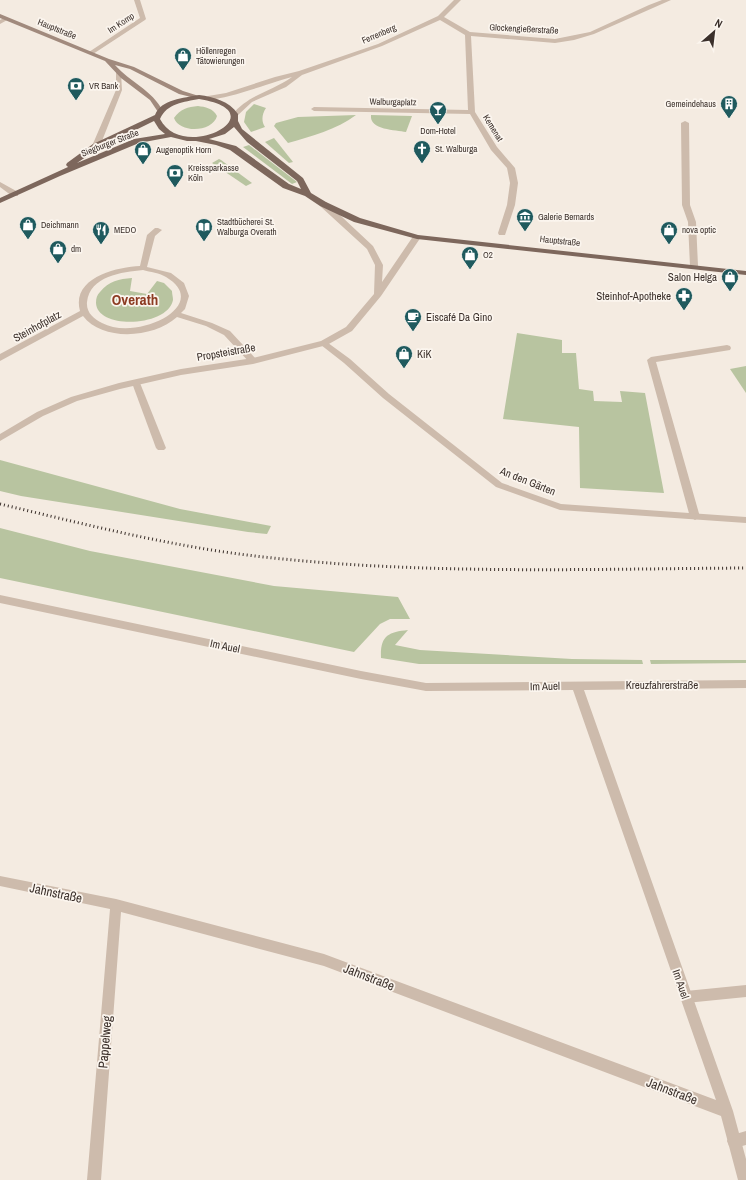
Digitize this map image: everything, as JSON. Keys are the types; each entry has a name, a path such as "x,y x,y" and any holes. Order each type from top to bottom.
{"main road":[{"name":"Hauptstraße","path":"2,19 107,60 132,68 181,93 208,98 227,104 232,109 239,130 300,180 308,194"},
{"name":"Hauptstraße","path":"107,60 118,73 145,92 156,104 158,114"},
{"name":"Siegburger Straße","path":"57,174 96,146 158,114 169,104 183,99 199,97"},
{"path":"158,114 157,124 162,130 171,135"},
{"path":"196,139 209,137 220,133 229,127 234,118"},
{"name":"Hauptstraße","path":"171,135 217,143 233,148 286,186 308,194 323,204 357,220 417,237 694,266 746,273"},
{"name":"Siegburger Straße","path":"0,201 57,174 136,141 171,135"}],"street":[{"name":"Im Komp","path":"91,53 143,19 137,0"},
{"name":"Ferrenberg","path":"208,98 227,95 277,78 302,73 380,45 440,17 458,0"},
{"name":"Glockengießerstraße","path":"468,34 555,41 574,38 668,0"},
{"path":"440,17 468,34"},
{"name":"Kemenat","path":"468,34 472,112 494,148 511,168 514,183 511,205 502,233"},
{"path":"96,146 119,90 118,73"},
{"name":"Ferrenberg","path":"234,118 250,101 284,86 302,73"},
{"name":"Walburgaplatz","path":"314,109 472,112"},
{"path":"685,123 686,205 692,222 694,266"},
{"path":"0,184 15,194"},
{"path":"323,204 370,248 379,265 378,294"},
{"path":"143,268 151,235 158,230"},
{"name":"Propsteistraße","path":"0,438 40,414 74,399 136,382 181,372 253,361 324,343 349,328 378,294 417,237"},
{"path":"129,268 143,268 168,274 177,279 183,286 185,295 184,303 177,314 166,322 151,328 134,332 118,331 103,327 91,320 84,312 82,302 85,293 97,281 114,272 129,268"},
{"name":"Steinhofplatz","path":"0,358 84,312"},
{"path":"177,314 227,333 237,342 253,361"},
{"name":"An den Gärten","path":"324,343 347,361 386,396 499,485 560,507 695,518 746,520"},
{"path":"695,518 651,360 727,348"},
{"path":"136,382 161,448"},
{"name":"Im Auel","path":"0,599 361,675 426,687 577,686 726,1111 740,1140 746,1180"},
{"name":"Kreuzfahrerstraße","path":"577,686 746,684"},
{"name":"Jahnstraße","path":"0,881 116,905 324,960 726,1111"},
{"name":"Pappelweg","path":"94,1180 116,905"},
{"path":"686,997 746,991"}],"green space":[{"path":"254,104 266,108 262,118 265,127 251,132 244,122 246,112"},
{"path":"198,106 206,107 215,113 217,116 214,121 203,128 196,129 189,129 177,123 174,118 179,112 184,109"},
{"path":"356,115 332,129 288,143 274,126 276,123 298,117"},
{"path":"371,115 412,116 406,132 390,130 374,124"},
{"path":"274,138 293,162 289,163 265,142"},
{"path":"249,145 297,182 292,184 243,147"},
{"path":"219,159 252,183 246,186 212,163"},
{"path":"132,278 130,291 147,294 157,281 164,283 172,291 173,300 168,309 159,316 133,322 119,321 108,318 99,312 96,300 98,294 103,288 114,281"},
{"path":"517,333 562,340 562,353 576,353 579,389 593,391 594,401 622,402 620,391 645,393 664,493 580,488 579,427 503,419"},
{"path":"746,366 746,393 730,369"},
{"path":"0,460 180,509 271,526 267,534 248,532 21,496 0,491"},
{"path":"0,528 90,551 274,586 398,597 410,619 390,619 380,624 354,652 0,578"},
{"path":"408,630 395,645 420,650 572,659 642,660 643,664 419,664 381,658 382,645 387,636 395,632"},
{"path":"650,660 746,660 746,663 651,664"}],"railway":[{"path":"0,504 127,534 223,552 316,562 377,566 500,570 746,568"}],"place":[{"name":"Höllenregen Tätowierungen","path":"183,71"},
{"name":"VR Bank","path":"76,101"},
{"name":"Gemeindehaus","path":"729,119"},
{"name":"Dom-Hotel","path":"438,125"},
{"name":"St. Walburga","path":"422,164"},
{"name":"Augenoptik Horn","path":"143,165"},
{"name":"Kreissparkasse Köln","path":"175,188"},
{"name":"Galerie Bernards","path":"525,232"},
{"name":"Deichmann","path":"28,240"},
{"name":"Stadtbücherei St. Walburga Overath","path":"204,242"},
{"name":"MEDO","path":"101,245"},
{"name":"nova optic","path":"669,245"},
{"name":"dm","path":"58,264"},
{"name":"O2","path":"470,270"},
{"name":"Salon Helga","path":"730,292"},
{"name":"Steinhof-Apotheke","path":"684,311"},
{"name":"Eiscafé Da Gino","path":"413,332"},
{"name":"KiK","path":"404,369"}],"district":[{"name":"Overath","path":"135,299"}]}
